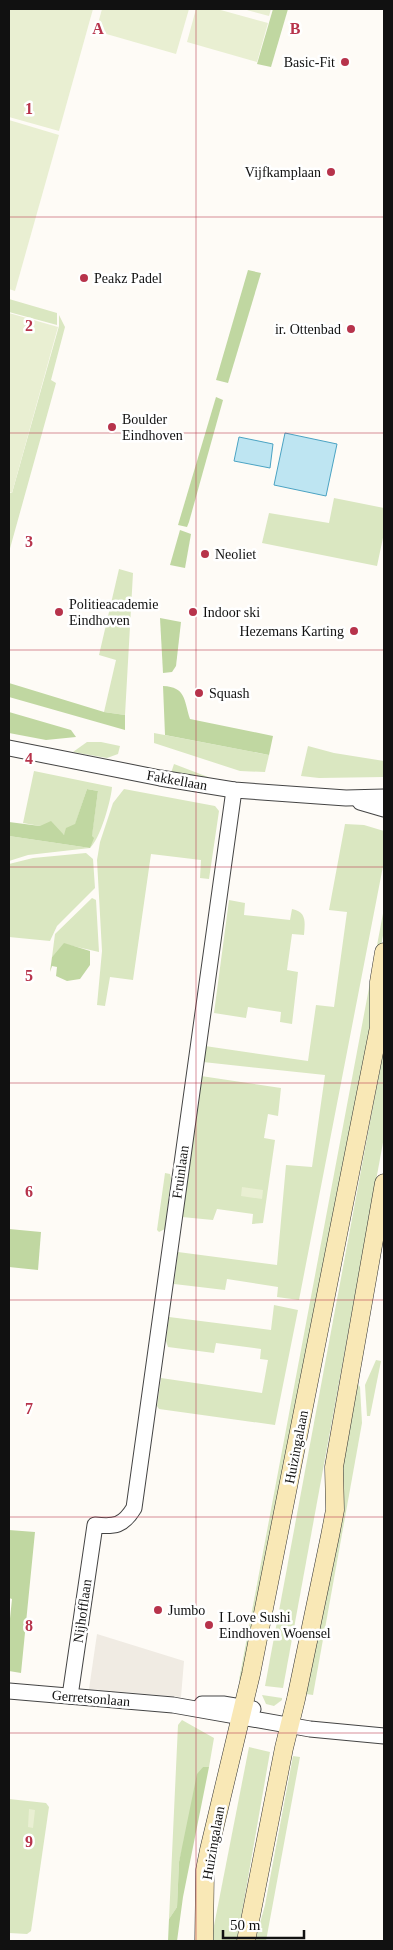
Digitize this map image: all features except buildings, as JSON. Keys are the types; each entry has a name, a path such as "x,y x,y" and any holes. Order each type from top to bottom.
{"main road":[{"name":"Huizingalaan","path":"204,1941 205,1870 240,1713 251,1674 379,1027 379,982 384,952"},
{"path":"246,1941 290,1721 330,1536 334,1510 336,1450 384,1183"}],"street":[{"name":"Fakkellaan","path":"9,748 160,778 234,790 346,798 384,797"},
{"name":"Fruinlaan","path":"95,1525 111,1527 126,1521 134,1508 234,790"},
{"name":"Fakkellaan","path":"346,798 384,809"},
{"name":"Nijhofflaan","path":"70,1696 95,1525"},
{"name":"Gerretsonlaan","path":"9,1691 173,1706 224,1704 240,1713 290,1721 331,1723 348,1732 384,1736"}],"green space":[{"path":"9,9 93,9 59,131 9,117"},
{"path":"102,9 189,9 176,54 96,31"},
{"path":"196,9 217,9 268,23 257,62 187,42"},
{"path":"243,9 271,9 269,16"},
{"path":"273,9 288,9 271,67 257,64"},
{"path":"9,120 59,135 15,291 9,289"},
{"path":"248,270 261,273 228,383 216,380"},
{"path":"9,299 57,313 57,325 9,312"},
{"path":"9,313 58,327 12,493 9,492"},
{"path":"59,315 65,327 51,380 56,383 9,552 9,493 12,493 59,326"},
{"path":"216,397 223,400 189,522 187,527 178,525"},
{"path":"334,498 384,508 384,533 377,566 262,543 269,513 329,523"},
{"path":"180,530 191,534 185,568 170,565"},
{"path":"119,569 133,573 125,715 104,712 116,660 99,655"},
{"path":"160,618 181,622 176,666 172,672 163,673"},
{"path":"9,683 104,712 125,715 125,730 9,697"},
{"path":"163,686 171,687 180,692 185,700 190,719 273,736 269,755 165,735"},
{"path":"9,712 71,730 76,737 46,740 9,733"},
{"path":"154,733 269,755 265,772 240,771 154,743"},
{"path":"87,742 101,742 120,746 118,754 107,758 73,752"},
{"path":"308,746 334,753 384,761 384,777 319,778 301,776"},
{"path":"174,764 208,777 211,780 171,773"},
{"path":"34,771 112,787 110,801 98,837 90,848 98,791 87,789 75,825 64,835 40,826 23,823"},
{"path":"87,789 98,791 92,836 94,838 90,848 9,836 9,822 40,826 51,821 64,835 66,828 75,824"},
{"path":"124,789 215,806 219,811 209,879 200,878 201,860 151,854 133,980 110,977 105,1006 97,1005 102,951 97,860 100,842 113,803"},
{"path":"345,824 364,825 384,831 384,861 299,1300 277,1297 278,1287 227,1279 225,1290 174,1284 178,1252 277,1265 286,1165 312,1167 325,1075 203,1062 205,1046 308,1061 316,1005 334,1007 347,912 329,910"},
{"path":"9,836 90,848 28,855 9,861"},
{"path":"86,853 93,859 95,888 57,926 50,941 9,937 9,864 33,858"},
{"path":"92,898 96,900 99,952 64,944 52,957 55,934"},
{"path":"229,900 245,903 244,915 290,920 292,909 297,910 303,915 305,922 304,935 292,934 287,970 298,972 292,1024 280,1022 281,1012 248,1007 246,1018 214,1013"},
{"path":"384,908 384,930 375,980 374,1027 281,1515 266,1554 242,1681 239,1680"},
{"path":"64,943 90,951 90,965 80,979 67,981 56,976 57,967 52,966 50,972 52,957"},
{"path":"384,1047 384,1137 283,1688 265,1686"},
{"path":"201,1076 281,1088 278,1116 268,1114 264,1138 275,1140 263,1223 252,1224 253,1214 217,1209 213,1220 182,1217"},
{"path":"165,1173 170,1174 171,1178 165,1229 159,1232 157,1230"},
{"path":"242,1187 263,1190 262,1199 241,1196"},
{"path":"9,1229 41,1232 38,1270 9,1267"},
{"path":"274,1305 298,1310 275,1425 159,1409 157,1406 161,1378 262,1393 268,1360 260,1359 261,1349 216,1343 214,1353 168,1347 166,1341 169,1317 271,1330"},
{"path":"376,1360 381,1361 370,1416 367,1416 365,1385"},
{"path":"358,1384 360,1387 362,1423 313,1695 306,1694 345,1429"},
{"path":"9,1530 35,1532 21,1673 9,1671 9,1628 12,1599 9,1598"},
{"path":"262,1695 282,1698 282,1700 274,1706 266,1704"},
{"path":"182,1720 214,1738 209,1767 203,1767 179,1862 177,1907 169,1919 178,1725"},
{"path":"249,1747 270,1752 237,1941 211,1941"},
{"path":"293,1756 300,1757 266,1941 255,1941 265,1905"},
{"path":"203,1767 209,1767 183,1897 177,1941 168,1941 169,1919 177,1907 179,1862 197,1774"},
{"path":"9,1799 46,1803 49,1807 31,1931 27,1934 9,1933"},
{"path":"29,1809 35,1810 33,1828 28,1827"}],"shaded area":[{"path":"97,1634 184,1661 181,1697 89,1689"}],"water":[{"path":"285,433 337,444 326,496 274,485"},
{"path":"239,437 273,444 270,468 234,461"}],"place":[{"name":"Basic-Fit","path":"345,62"},
{"name":"Vijfkamplaan","path":"331,172"},
{"name":"Peakz Padel","path":"84,278"},
{"name":"ir. Ottenbad","path":"351,329"},
{"name":"Boulder Eindhoven","path":"112,427"},
{"name":"Neoliet","path":"205,554"},
{"name":"Politieacademie Eindhoven","path":"59,612"},
{"name":"Indoor ski","path":"193,612"},
{"name":"Hezemans Karting","path":"354,631"},
{"name":"Squash","path":"199,693"},
{"name":"Jumbo","path":"158,1610"},
{"name":"I Love Sushi Eindhoven Woensel","path":"209,1625"}]}
